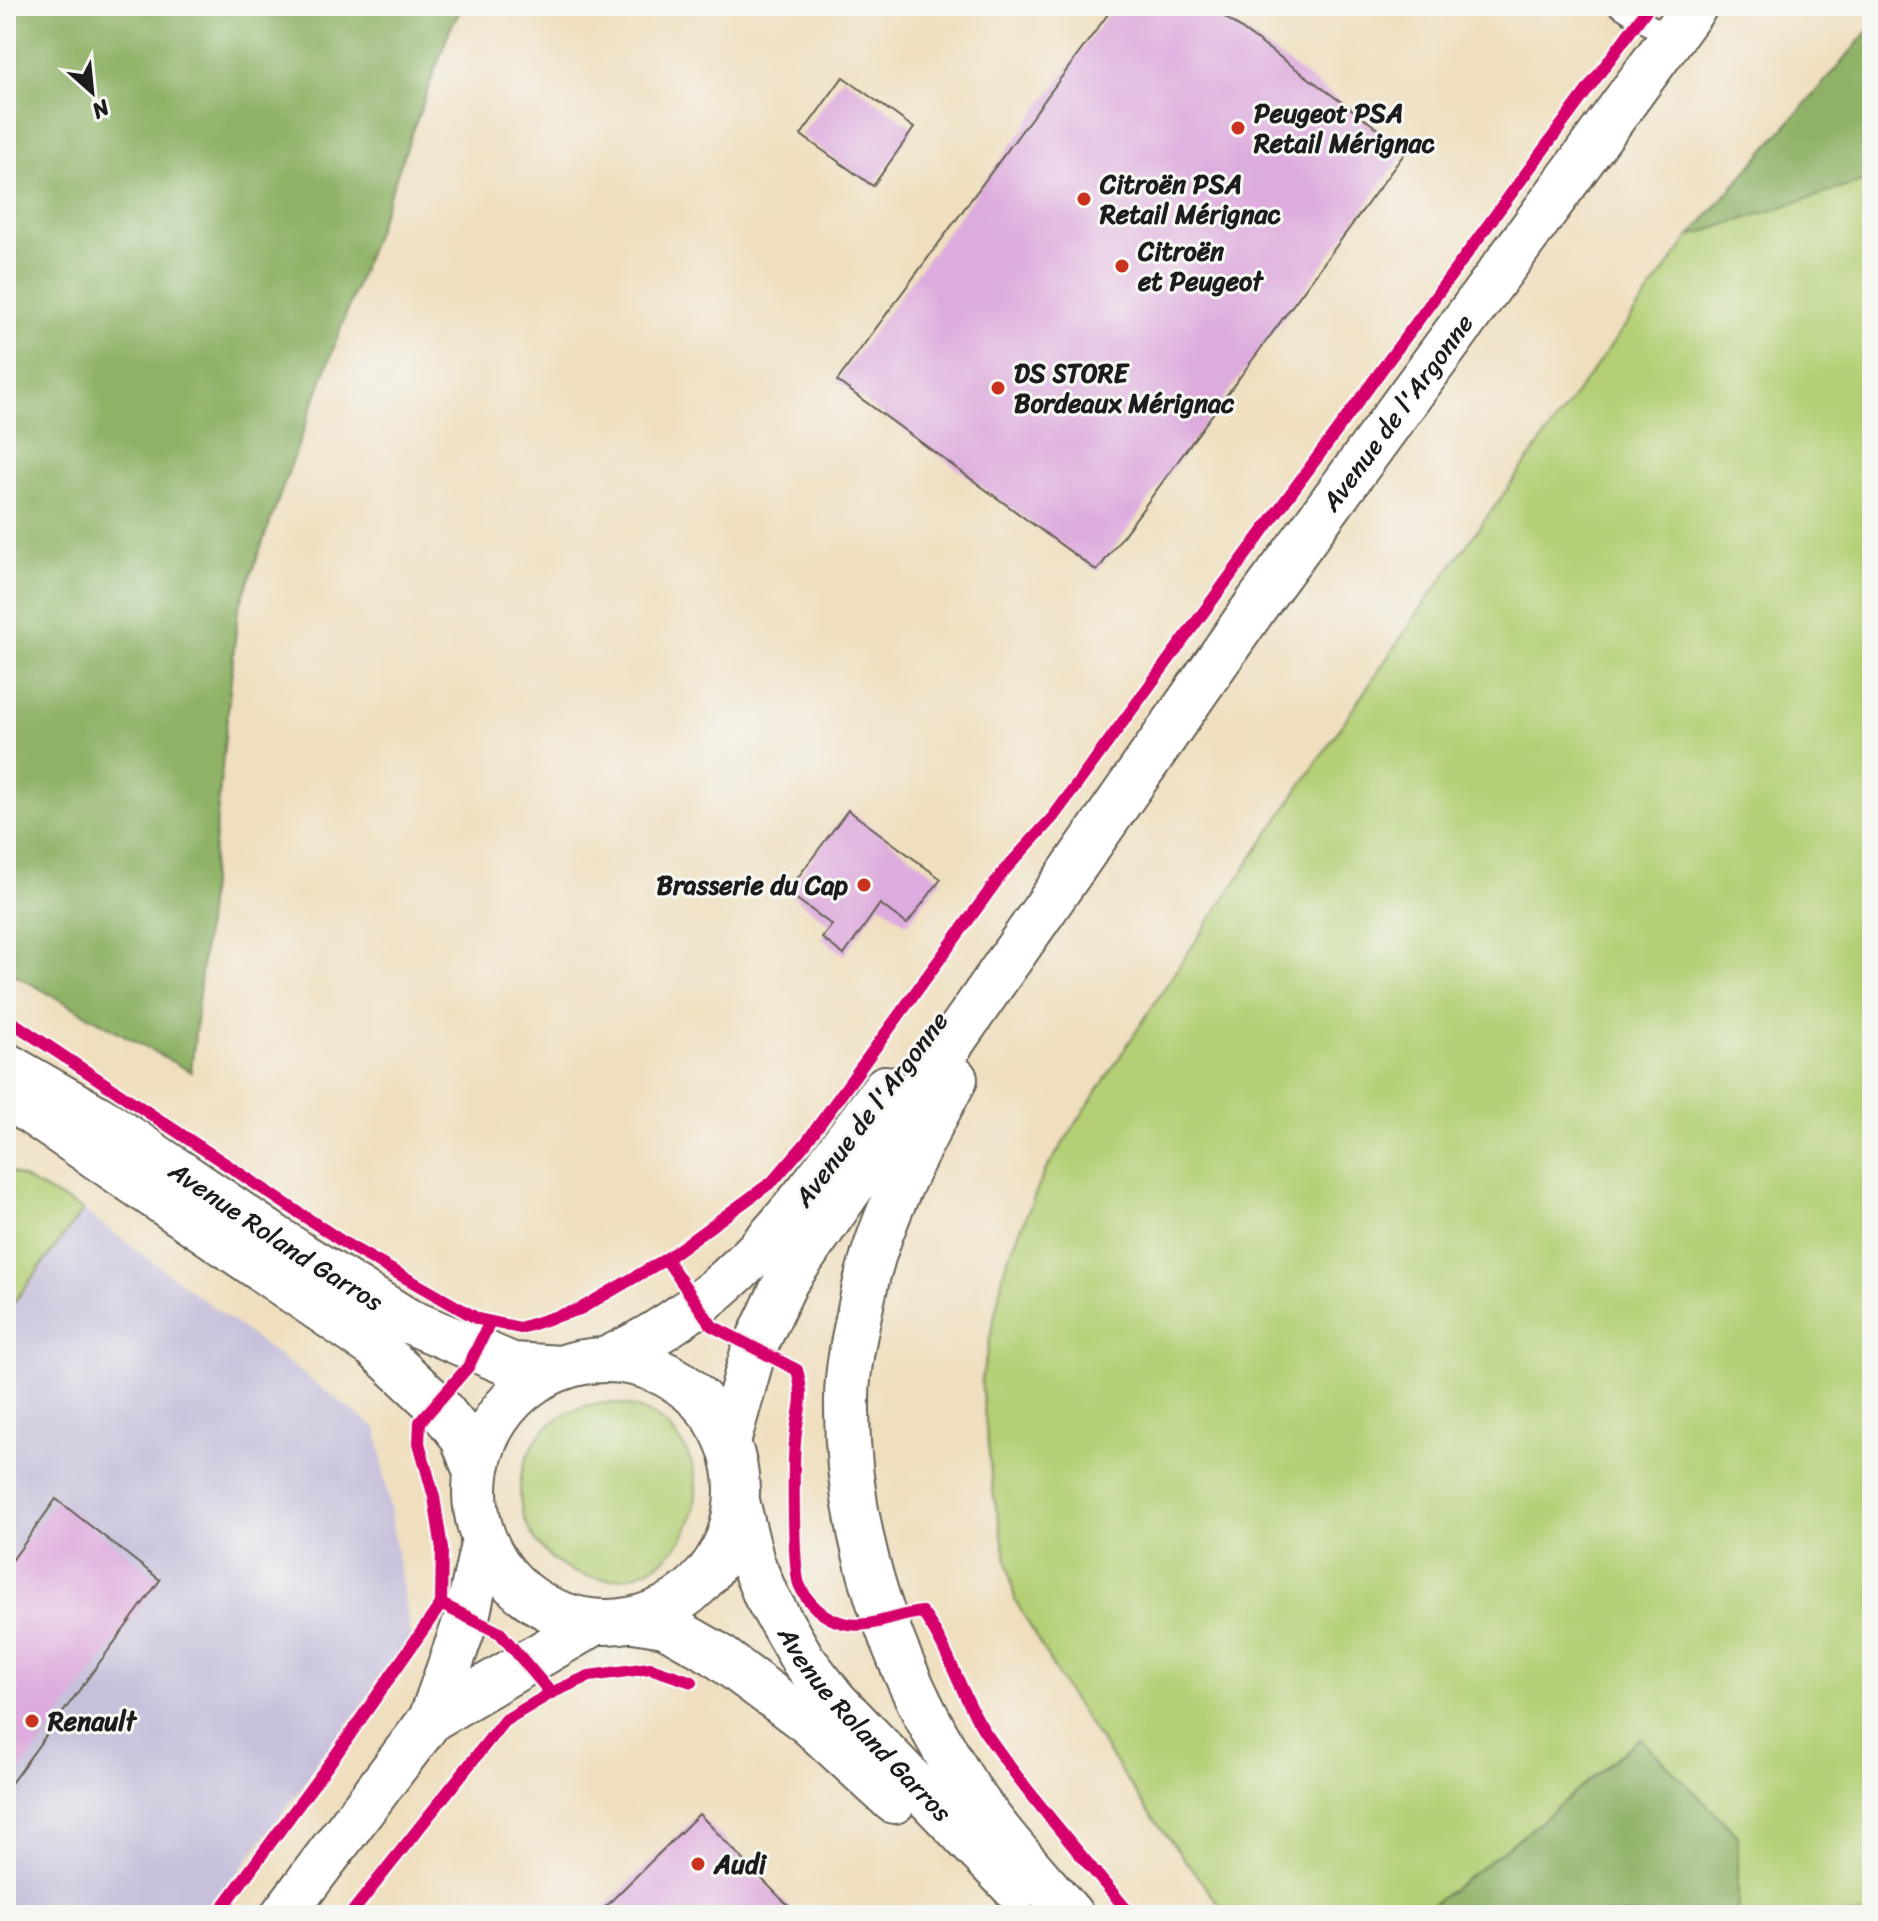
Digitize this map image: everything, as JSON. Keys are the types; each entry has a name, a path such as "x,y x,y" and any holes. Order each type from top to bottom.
{"main road":[{"name":"Avenue de l'Argonne","path":"728,1442 754,1349 786,1281 1257,604 1684,22"},
{"name":"Avenue de l'Argonne","path":"605,1360 653,1338 698,1308 755,1255 803,1199 913,1049 1106,821"},
{"path":"1042,913 891,1208 864,1289 847,1398 855,1507 883,1620 904,1676 962,1780 1071,1915"},
{"name":"Avenue Roland Garros","path":"6,1065 105,1122 301,1255 406,1320 512,1365 561,1368"},
{"name":"Avenue Roland Garros","path":"6,1095 374,1346 437,1405 462,1436 476,1472"},
{"path":"431,1719 615,1621 672,1605 705,1578 727,1544 737,1503 737,1472 728,1442 711,1411 685,1386 661,1372 634,1363 605,1360 561,1368 530,1385 504,1408 486,1438 476,1472 476,1506 484,1540 502,1572 528,1597 560,1614 615,1621"},
{"name":"Avenue Roland Garros","path":"737,1503 762,1585 803,1660 835,1701 1040,1915"},
{"path":"283,1915 431,1719 467,1617 484,1540"},
{"name":"Avenue Roland Garros","path":"615,1621 665,1625 692,1638 809,1723 934,1841 1002,1915"}],"lane":[{"path":"1619,6 1684,22"}],"shaded area":[{"path":"83,1210 377,1429 411,1640 207,1915 6,1915 6,1313"}],"green space":[{"path":"6,6 463,6 450,29 238,610 191,1072 6,970"},
{"path":"1872,27 1872,183 1864,181 1690,236"},
{"path":"1864,181 1872,183 1872,1915 1738,1915 1738,1836 1640,1738 1536,1825 1419,1915 1227,1915 1147,1810 1066,1690 1015,1600 993,1492 981,1381 1005,1266 1045,1171 1179,966 1419,611 1690,236"},
{"path":"6,1169 83,1210 6,1313"},
{"path":"608,1403 642,1410 670,1429 689,1457 696,1491 689,1525 670,1553 642,1572 608,1579 574,1572 546,1553 527,1525 520,1491 527,1457 546,1429 574,1410"},
{"path":"1640,1738 1738,1836 1738,1915 1419,1915 1536,1825"}],"building":[{"name":"Citroën et Peugeot","path":"1114,6 1210,6 1407,150 1097,571 837,381"},
{"path":"843,77 914,128 873,186 801,135"},
{"name":"Brasserie du Cap","path":"848,810 941,879 907,924 880,904 844,955 822,938 832,925 787,892"},
{"path":"56,1499 160,1580 6,1790 6,1569"},
{"name":"Audi","path":"699,1814 797,1915 597,1915"}],"cycle path":[{"path":"6,1018 346,1244 478,1319 520,1328 580,1309 666,1259 773,1181 805,1144 1004,871 1053,817 1649,6"},
{"path":"666,1259 712,1326 797,1370 801,1399 794,1454 795,1538 797,1574 806,1597 816,1609 829,1617 853,1625 922,1612 940,1641 985,1732 1037,1802 1131,1915"},
{"path":"217,1915 335,1756 441,1604 442,1549 434,1497 419,1443 420,1422 468,1367 490,1322"},
{"path":"441,1604 500,1633 551,1693"},
{"path":"350,1915 504,1721 551,1693 589,1676 650,1668 692,1682"}],"place":[{"name":"Peugeot PSA Retail Mérignac","path":"1238,128"},
{"name":"Citroën PSA Retail Mérignac","path":"1084,199"},
{"name":"Citroën et Peugeot","path":"1122,266"},
{"name":"DS STORE Bordeaux Mérignac","path":"998,388"},
{"name":"Brasserie du Cap","path":"864,885"},
{"name":"Renault","path":"32,1721"},
{"name":"Audi","path":"698,1864"}]}
